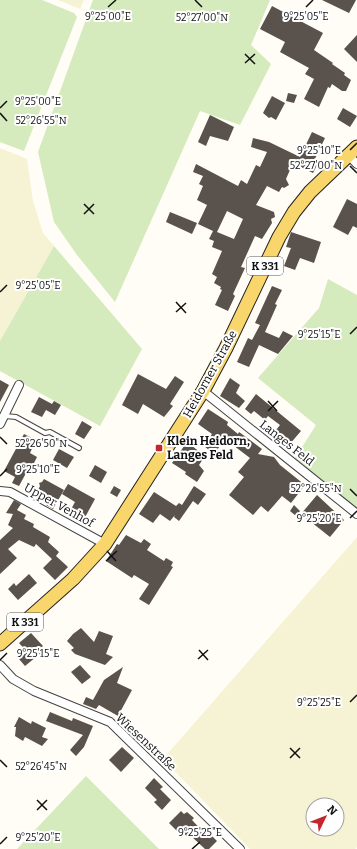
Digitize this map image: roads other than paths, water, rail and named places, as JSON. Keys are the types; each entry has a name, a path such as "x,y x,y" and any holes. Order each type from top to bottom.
{"main road":[{"name":"Heidorner Straße","path":"0,644 74,579 105,544 203,391 226,348 279,237 294,212 310,192 354,155"}],"street":[{"path":"0,424 19,385"},
{"name":"Langes Feld","path":"203,391 357,514"},
{"name":"Upper Venhof","path":"0,491 10,492 105,544"},
{"name":"Wiesenstraße","path":"0,665 13,679 34,691 110,722 240,849"}],"lane":[{"path":"5,416 16,417 45,433 50,432 79,448"}],"place":[{"name":"Klein Heidorn, Langes Feld","path":"159,448"}]}
